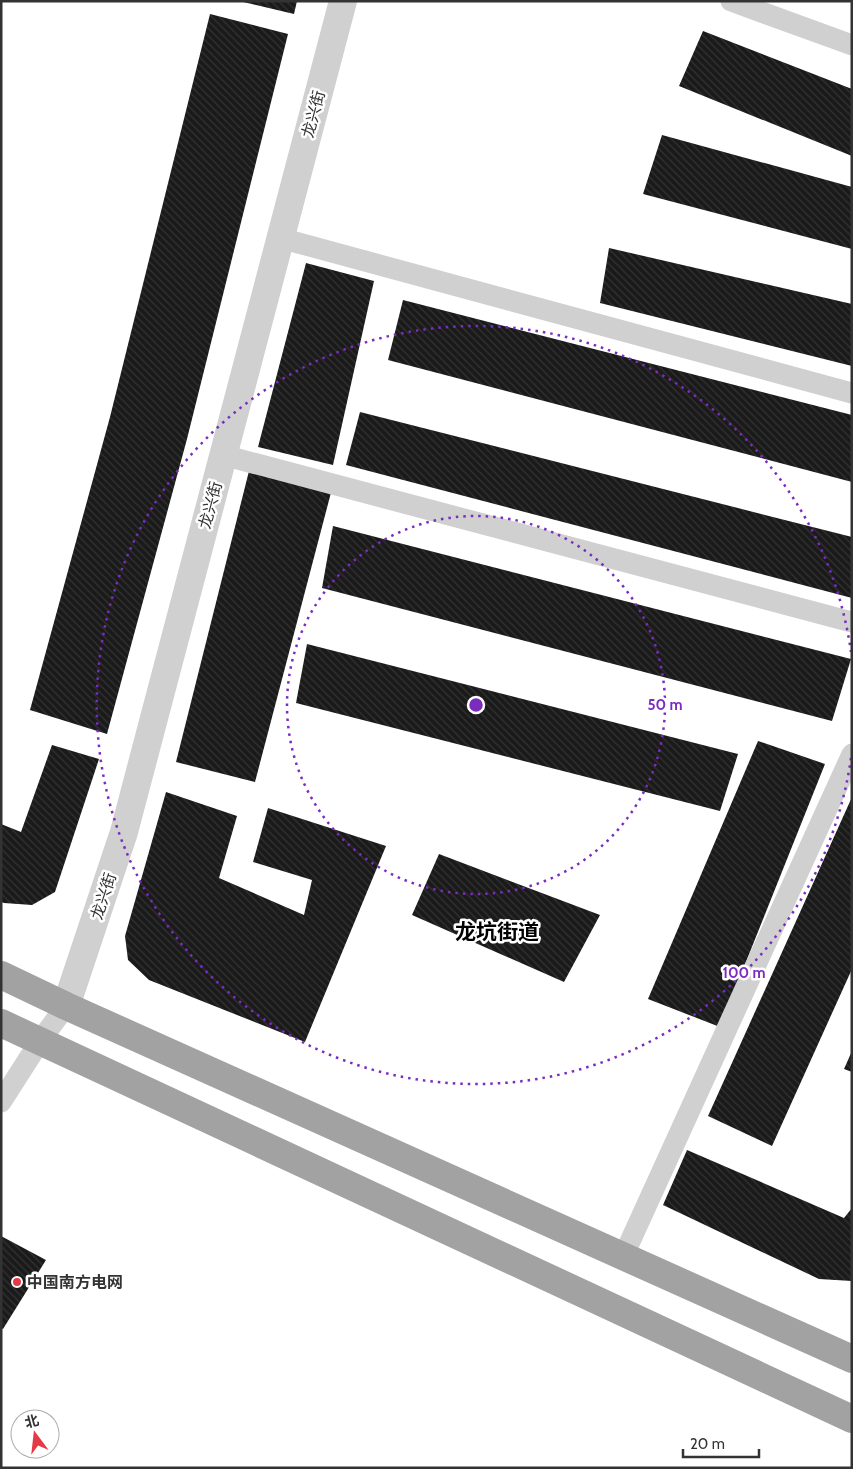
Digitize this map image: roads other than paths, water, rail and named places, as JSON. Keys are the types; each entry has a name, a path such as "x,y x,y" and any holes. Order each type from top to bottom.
{"highway":[{"path":"1,975 66,1006 852,1359"},
{"path":"1,1023 852,1419"}],"street":[{"name":"龙兴街","path":"66,1006 124,832 343,1"},
{"path":"731,1 852,45"},
{"path":"280,238 852,392"},
{"path":"223,455 852,622"},
{"path":"623,1256 852,754"},
{"path":"1,1102 66,1006"}],"place":[{"name":"中国南方电网","path":"17,1282"}],"district":[{"name":"龙坑街道","path":"497,932"}]}
